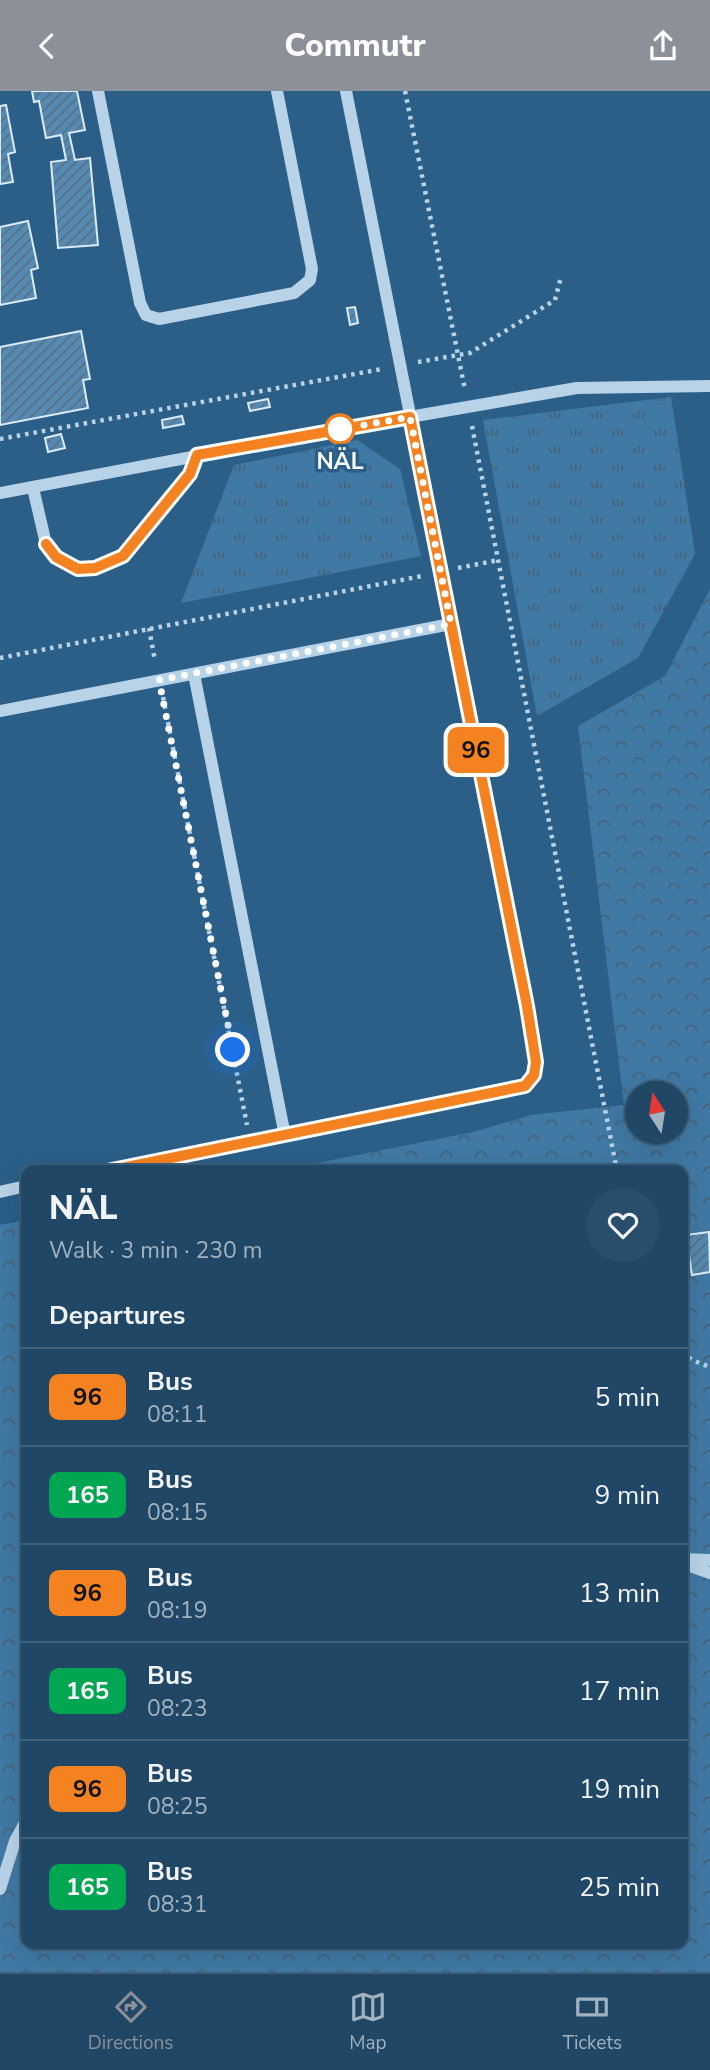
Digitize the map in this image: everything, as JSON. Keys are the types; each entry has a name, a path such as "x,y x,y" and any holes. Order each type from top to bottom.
{"street":[{"path":"98,91 140,303 146,315 159,319 294,293 310,280 312,269 277,91"},
{"path":"138,1165 525,1086 534,1075 536,1062 527,1006 346,91"},
{"path":"0,493 197,455 577,388 710,386"},
{"path":"33,488 46,544 56,557 78,569 95,568 123,556 190,474 197,455"},
{"path":"0,711 451,624"},
{"path":"194,674 285,1136"},
{"path":"0,1192 21,1188"},
{"path":"688,1561 710,1560"},
{"path":"688,1564 710,1573"},
{"path":"0,1889 21,1830"}],"path":[{"path":"405,91 616,1165"},
{"path":"0,439 470,353 555,300 561,277"},
{"path":"0,658 499,560"},
{"path":"149,628 251,1143"},
{"path":"688,1357 710,1367"}],"green space":[{"path":"671,397 695,554 638,658 537,716 483,420"},
{"path":"357,440 400,469 421,556 181,603 234,465"},
{"path":"710,589 710,1972 0,1972 0,1225 21,1221 21,1949 688,1949 688,1165 307,1165 473,1132 531,1115 624,1105 578,726 665,676"}],"building":[{"path":"32,91 77,91 85,130 69,133 75,160 90,158 98,245 58,248 51,162 66,160 61,135 46,138 39,101 34,102"},
{"path":"6,105 15,152 8,154 13,182 0,184 0,106"},
{"path":"28,221 38,268 31,270 36,298 0,305 0,227"},
{"path":"355,307 358,323 350,325 347,308"},
{"path":"81,331 90,379 83,380 88,408 0,425 0,347"},
{"path":"268,399 270,407 250,411 248,403"},
{"path":"182,416 184,424 163,428 162,420"},
{"path":"61,434 65,448 48,452 45,438"},
{"path":"709,1232 710,1272 692,1275 688,1235"}],"bus line":[{"name":"96","path":"46,544 56,557 78,569 95,568 123,556 190,474 197,455 410,417 536,1062 534,1075 525,1086 138,1165"}],"place":[{"name":"NÄL","path":"340,429"}],"route":[{"path":"233,1050 159,680 451,624 410,417 340,429"}]}
